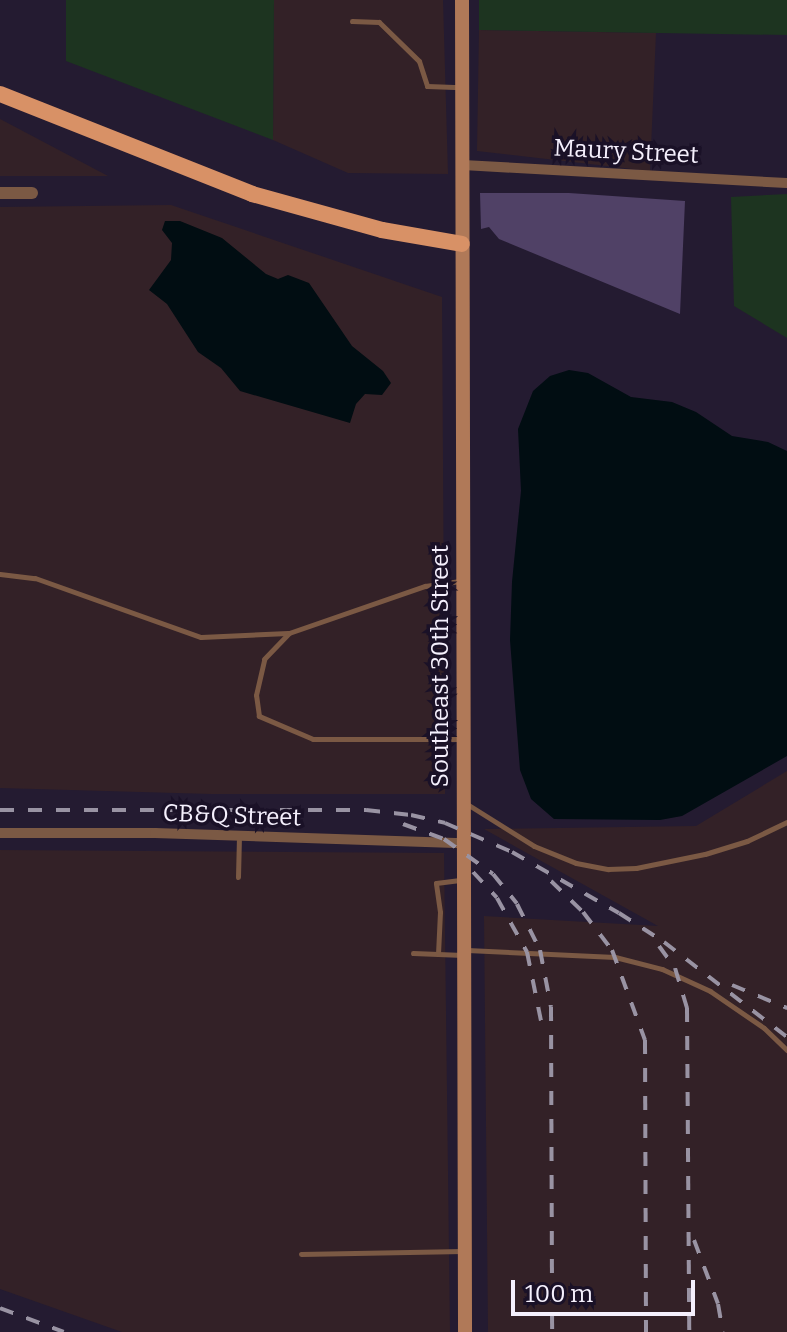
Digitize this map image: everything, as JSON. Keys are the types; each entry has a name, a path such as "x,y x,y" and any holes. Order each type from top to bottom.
{"main road":[{"name":"Southeast 30th Street","path":"462,0 465,1332"},
{"path":"0,94 252,194 382,230 462,244"}],"street":[{"name":"Maury Street","path":"463,165 787,183"},
{"path":"0,193 32,193"},
{"name":"CB&Q Street","path":"0,833 463,843"}],"lane":[{"path":"352,21 379,22 419,61 427,86 462,87"},
{"path":"0,574 35,578 201,637 289,633 425,586 463,581"},
{"path":"289,633 264,659 256,695 259,716 313,739 463,739"},
{"path":"463,801 534,846 576,863 608,869 636,868 705,854 747,841 787,822"},
{"path":"238,877 239,836"},
{"path":"438,954 440,912 436,883 463,880"},
{"path":"413,953 615,957 662,969 710,991 764,1028 787,1050"},
{"path":"301,1254 464,1251"}],"shaded area":[{"path":"274,0 443,0 448,174 348,173 273,140"},
{"path":"479,30 656,33 650,171 477,151"},
{"path":"2,120 108,176 0,176"},
{"path":"171,205 442,297 445,794 211,794 0,788 0,207"},
{"path":"165,221 180,221 222,238 266,274 278,279 288,275 309,283 352,346 383,371 391,383 382,395 365,394 356,404 350,423 240,391 221,368 198,352 167,304 149,290 171,260 172,243 162,230"},
{"path":"569,370 588,373 631,397 672,402 696,412 732,436 768,442 787,451 787,756 682,816 660,820 554,819 531,799 520,770 510,640 521,491 518,429 533,391 550,376"},
{"path":"787,771 787,1332 488,1332 484,916 658,926 484,829 696,826"},
{"path":"0,850 444,853 450,1332 122,1332 0,1289"}],"green space":[{"path":"66,0 274,0 273,140 66,61"},
{"path":"479,0 787,0 787,35 479,30"},
{"path":"787,194 787,338 734,306 731,197"}],"building":[{"path":"480,193 569,193 685,201 680,314 499,239 489,227 481,229"}],"railway":[{"path":"0,810 366,810 445,823 512,852 619,913 664,942 787,1037"},
{"path":"403,824 444,839 493,874 517,904 540,950 551,1007 552,1332"},
{"path":"473,872 497,898 527,952 541,1021"},
{"path":"551,881 583,912 612,950 645,1040 646,1332"},
{"path":"659,946 675,968 687,1008 689,1332"},
{"path":"732,985 787,1008"},
{"path":"694,1240 718,1304 723,1332"},
{"path":"0,1308 64,1332"}]}
